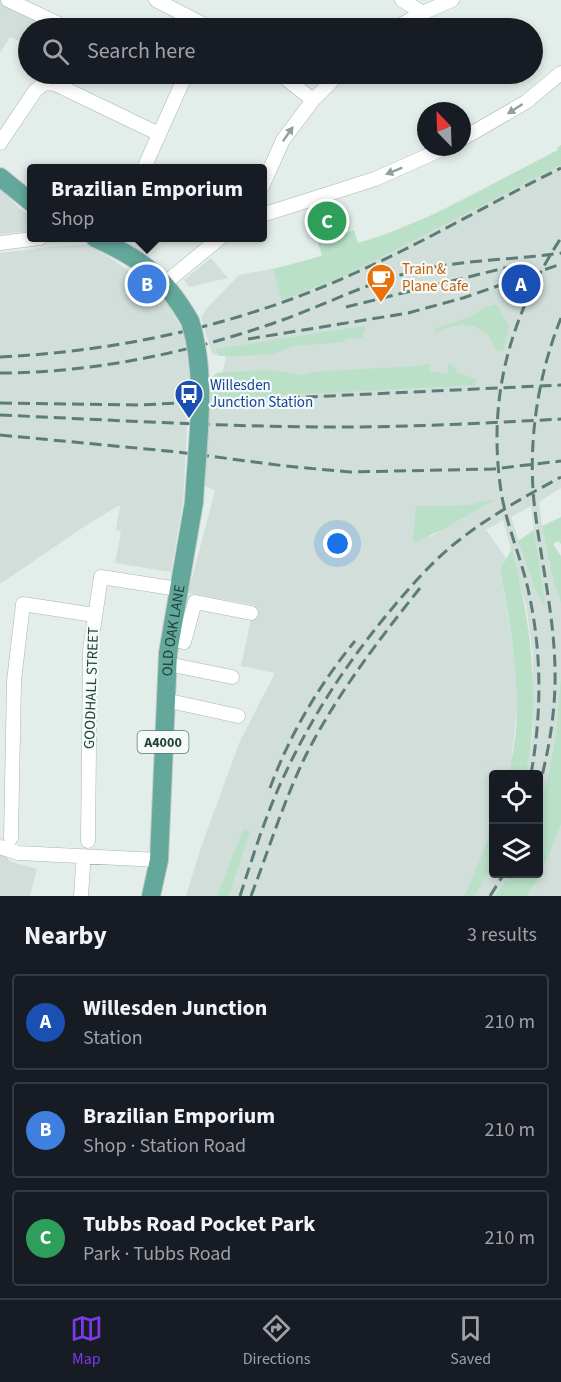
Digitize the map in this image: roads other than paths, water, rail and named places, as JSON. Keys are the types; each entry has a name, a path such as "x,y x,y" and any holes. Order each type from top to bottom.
{"main road":[{"path":"0,177 27,199"},
{"name":"A4000","path":"104,242 143,263 165,283"},
{"name":"OLD OAK LANE","path":"151,896 159,860 168,664 178,589 194,502 200,366 190,321 165,283"}],"street":[{"path":"8,0 46,18"},
{"path":"156,0 191,18"},
{"path":"402,0 418,10 420,14"},
{"path":"413,18 452,0"},
{"path":"471,134 526,102 561,73"},
{"path":"0,143 35,91 43,84"},
{"path":"55,84 159,134"},
{"path":"146,164 182,84"},
{"path":"293,84 313,99"},
{"path":"267,176 283,140 313,99 329,84"},
{"path":"267,213 375,179 427,156"},
{"path":"0,243 27,239"},
{"path":"165,283 214,242"},
{"name":"GOODHALL STREET","path":"88,841 90,650 101,577 178,589"},
{"path":"171,638 184,642 195,602 251,613"},
{"path":"94,615 23,604 14,681 6,842 18,853 159,860"},
{"path":"168,664 232,677"},
{"path":"165,700 238,716"},
{"path":"81,896 83,866"}],"railway":[{"path":"0,357 92,349 137,341 182,332 270,307 381,261 561,168"},
{"path":"532,770 539,705 536,635 528,589 502,497 497,427 500,394 515,330 543,268 561,238"},
{"path":"0,373 67,370 169,353 268,325 369,285 404,274 463,263 561,253"},
{"path":"346,307 521,264"},
{"path":"248,339 408,313 463,298 561,264"},
{"path":"543,770 551,730 555,669 552,627 534,502 532,455 541,385 561,318"},
{"path":"0,403 138,405 561,385"},
{"path":"0,415 296,427 422,426 561,419"},
{"path":"0,435 178,452 350,472 493,469 561,461"},
{"path":"240,896 260,835 284,776 306,732 345,669 397,602 436,560 492,517 561,477"},
{"path":"251,896 291,789 318,732 359,668 420,588"},
{"path":"270,788 306,711 329,675 355,641"},
{"path":"490,896 501,878"}],"place":[{"name":"Tubbs Road Pocket Park","path":"327,221"},
{"name":"Brazilian Emporium","path":"147,284"},
{"name":"Willesden Junction","path":"521,284"},
{"name":"Train & Plane Cafe","path":"381,304"},
{"name":"Willesden Junction Station","path":"189,420"}]}
